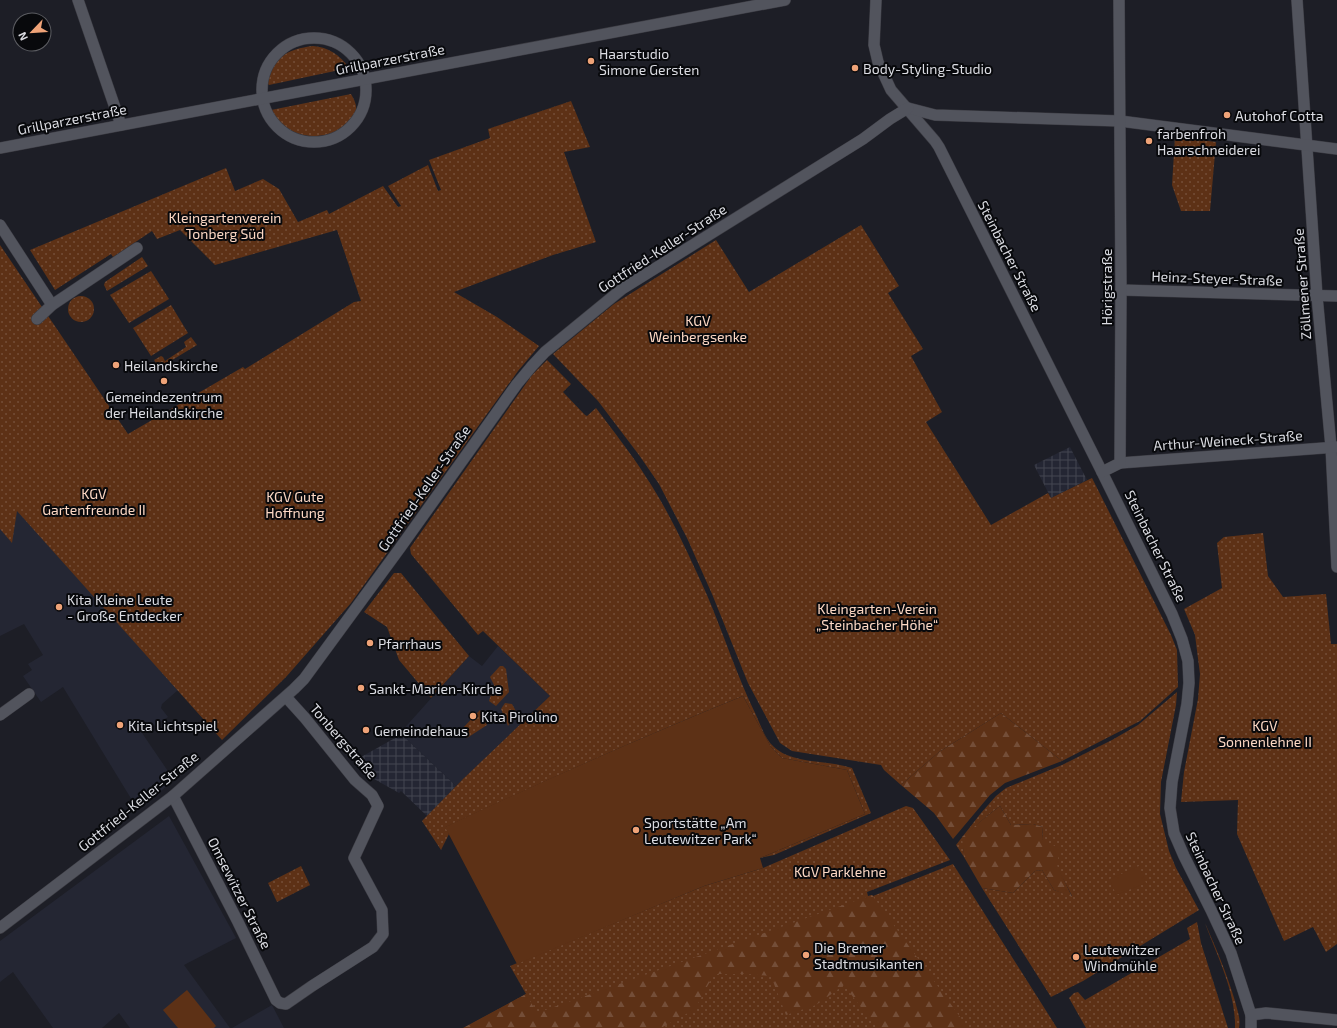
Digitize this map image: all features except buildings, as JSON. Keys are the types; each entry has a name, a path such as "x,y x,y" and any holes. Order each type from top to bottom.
{"street":[{"path":"78,0 121,125"},
{"name":"Grillparzerstraße","path":"0,148 785,0"},
{"name":"Steinbacher Straße","path":"876,0 874,45 878,62 891,90 935,141 1102,472 1172,614 1182,639 1188,661 1190,682 1172,782 1170,808 1174,833 1231,953 1251,1015 1251,1028"},
{"name":"Hörigstraße","path":"1119,0 1121,290 1120,463"},
{"name":"Zöllmener Straße","path":"1297,0 1318,296 1334,447 1337,567"},
{"path":"309,37 324,38 342,45 356,57 365,79 367,89 365,102 360,115 349,129 334,138 312,142 296,139 275,124 268,115 263,98 264,76 273,57 286,44 309,37"},
{"path":"908,108 935,115 1120,121 1337,149"},
{"name":"Gottfried-Keller-Straße","path":"0,928 173,796 286,697 304,678 349,619 517,384 545,352 622,289 859,141 908,108"},
{"path":"0,225 52,305"},
{"path":"37,319 52,305 137,248"},
{"name":"Heinz-Steyer-Straße","path":"1121,290 1337,296"},
{"name":"Arthur-Weineck-Straße","path":"1120,463 1334,447"},
{"path":"1102,472 1120,463"},
{"path":"0,715 29,694"},
{"name":"Tonbergstraße","path":"280,1003 286,1004 373,948 383,934 382,910 354,858 378,806 372,795 355,780 286,697"},
{"name":"Omsewitzer Straße","path":"173,796 238,922 276,1000 280,1003"},
{"path":"1251,1015 1266,1013 1337,1020"}],"shaded area":[{"path":"1070,447 1087,480 1051,498 1034,465"},
{"path":"17,510 178,690 162,704 161,708 168,717 142,733 174,780 138,810 63,687 41,702 23,676 32,670 28,664 43,655 24,624 0,636 0,529"},
{"name":"Kita Pirolino","path":"498,646 550,696 456,786 400,733 469,656 482,666"},
{"path":"400,733 456,786 427,816 401,791 399,793 367,775 354,761 395,738"},
{"path":"169,816 236,938 184,965 230,1028 130,1028 119,1013 102,1028 53,1028 13,972 0,982 0,941"},
{"path":"272,1005 284,1028 232,1028"}],"green space":[{"path":"313,46 324,48 333,52 342,59 349,68 269,85 267,83 273,67 282,56 296,49"},
{"path":"351,94 355,102 356,109 352,119 349,123 333,133 323,135 302,135 293,132 277,119 271,110"},
{"path":"571,101 590,147 564,152 596,242 553,255 454,292 497,317 539,346 518,371 351,603 286,677 222,740 17,511 12,543 0,529 0,245 128,434 243,367 245,369 354,302 361,301 337,230 215,265 180,230 157,239 152,231 113,257 111,254 55,290 30,250 226,168 235,191 263,179 279,189 298,222 327,210 329,214 383,186 398,207 401,206 388,186 428,165 438,191 441,190 429,160 490,138 488,129"},
{"path":"1175,137 1216,142 1210,211 1181,211 1172,185"},
{"name":"Kleingarten-Verein „Steinbacher Höhe“","path":"861,225 899,286 888,293 923,349 911,356 942,412 926,422 991,525 1048,493 1051,498 1092,478 1171,635 1177,650 1178,687 1140,721 1062,761 1001,713 939,752 901,785 884,770 881,765 792,751 780,743 748,683 712,594 687,538 659,484 598,401 553,354 614,304 716,240 749,292"},
{"path":"142,257 148,266 107,291 104,285 105,282"},
{"path":"151,271 169,299 129,323 110,295"},
{"path":"81,296 90,300 94,309 90,318 81,322 72,318 68,309 72,300"},
{"path":"171,305 188,333 151,356 133,328"},
{"path":"191,337 197,345 159,368 154,360 161,356 165,361 186,347 184,342"},
{"path":"547,360 571,384 563,392 587,416 596,408 634,459 655,491 686,550 707,595 743,685 768,740 774,747 790,756 852,768 871,813 774,855 760,858 865,814 847,770 782,758 771,747 743,696 593,760 446,827 449,834 441,850 422,821 463,779 550,696 483,631 478,635 411,554 410,548 532,375"},
{"name":"KGV Sonnenlehne II","path":"1263,533 1268,576 1283,597 1326,594 1331,644 1337,644 1337,944 1326,952 1313,927 1284,941 1237,834 1238,800 1181,802 1184,772 1198,699 1200,674 1195,635 1184,609 1222,588 1217,543 1224,537"},
{"path":"394,573 401,573 469,656 431,698 399,660 387,627 364,612"},
{"path":"500,666 503,666 506,669 509,692 496,706 489,701 494,685 490,677"},
{"path":"1177,692 1176,705 1161,782 1160,814 1169,851 1176,868 1199,910 1083,981 1051,997 982,888 1013,893 1035,871 1042,870 1054,890 1072,896 1042,839 1043,827 1033,824 1011,825 1000,806 963,837 964,857 956,845 981,813 996,796 1006,788 1062,765 1112,740 1138,725"},
{"name":"Sportstätte „Am Leutewitzer Park“","path":"743,696 771,747 782,758 847,770 865,814 760,858 763,868 704,886 517,964 445,827 668,727"},
{"path":"505,703 512,704 517,713 508,726 501,709"},
{"path":"480,710 487,725 467,738 461,730"},
{"path":"1001,713 1062,761 1005,783 990,795 953,839 934,813 901,785 939,752"},
{"name":"KGV Parklehne","path":"906,806 913,808 950,860 867,892 868,896 873,896 953,864 1057,1028 464,1028 526,994 510,966 704,886 763,868"},
{"path":"1000,806 1011,825 1033,824 1043,827 1042,839 1060,849 1057,865 1072,897 1054,890 1042,870 1035,871 1013,893 982,888 964,857 962,837"},
{"path":"301,866 310,885 277,902 268,883"},
{"path":"1139,866 1146,883 1116,895 1110,879"},
{"path":"872,895 968,1028 881,1028 870,1019 844,985 816,1005 786,1015 771,976 714,974 695,1009 661,1028 463,1028 526,994 537,1013"},
{"path":"1197,922 1201,943 1228,1028 1086,1028 1069,998 1074,993 1078,992 1085,1000 1190,939 1187,928"},
{"path":"1205,923 1232,991 1239,1017 1239,1028 1235,1028 1232,1001 1225,974"},
{"path":"187,990 216,1026 214,1028 178,1028 163,1010"}],"place":[{"name":"Haarstudio Simone Gersten","path":"591,61"},
{"name":"Body-Styling-Studio","path":"855,68"},
{"name":"Autohof Cotta","path":"1227,115"},
{"name":"farbenfroh Haarschneiderei","path":"1149,141"},
{"name":"Heilandskirche","path":"116,365"},
{"name":"Gemeindezentrum der Heilandskirche","path":"164,381"},
{"name":"Kita Kleine Leute - Große Entdecker","path":"59,607"},
{"name":"Pfarrhaus","path":"370,643"},
{"name":"Sankt-Marien-Kirche","path":"361,688"},
{"name":"Kita Pirolino","path":"473,716"},
{"name":"Kita Lichtspiel","path":"120,725"},
{"name":"Gemeindehaus","path":"366,730"},
{"name":"Sportstätte „Am Leutewitzer Park“","path":"636,830"},
{"name":"Die Bremer Stadtmusikanten","path":"806,955"},
{"name":"Leutewitzer Windmühle","path":"1076,957"}],"park label":[{"name":"Kleingartenverein Tonberg Süd","path":"225,226"},
{"name":"KGV Weinbergsenke","path":"698,328"},
{"name":"KGV Gartenfreunde II","path":"94,502"},
{"name":"KGV Gute Hoffnung","path":"295,504"}]}
